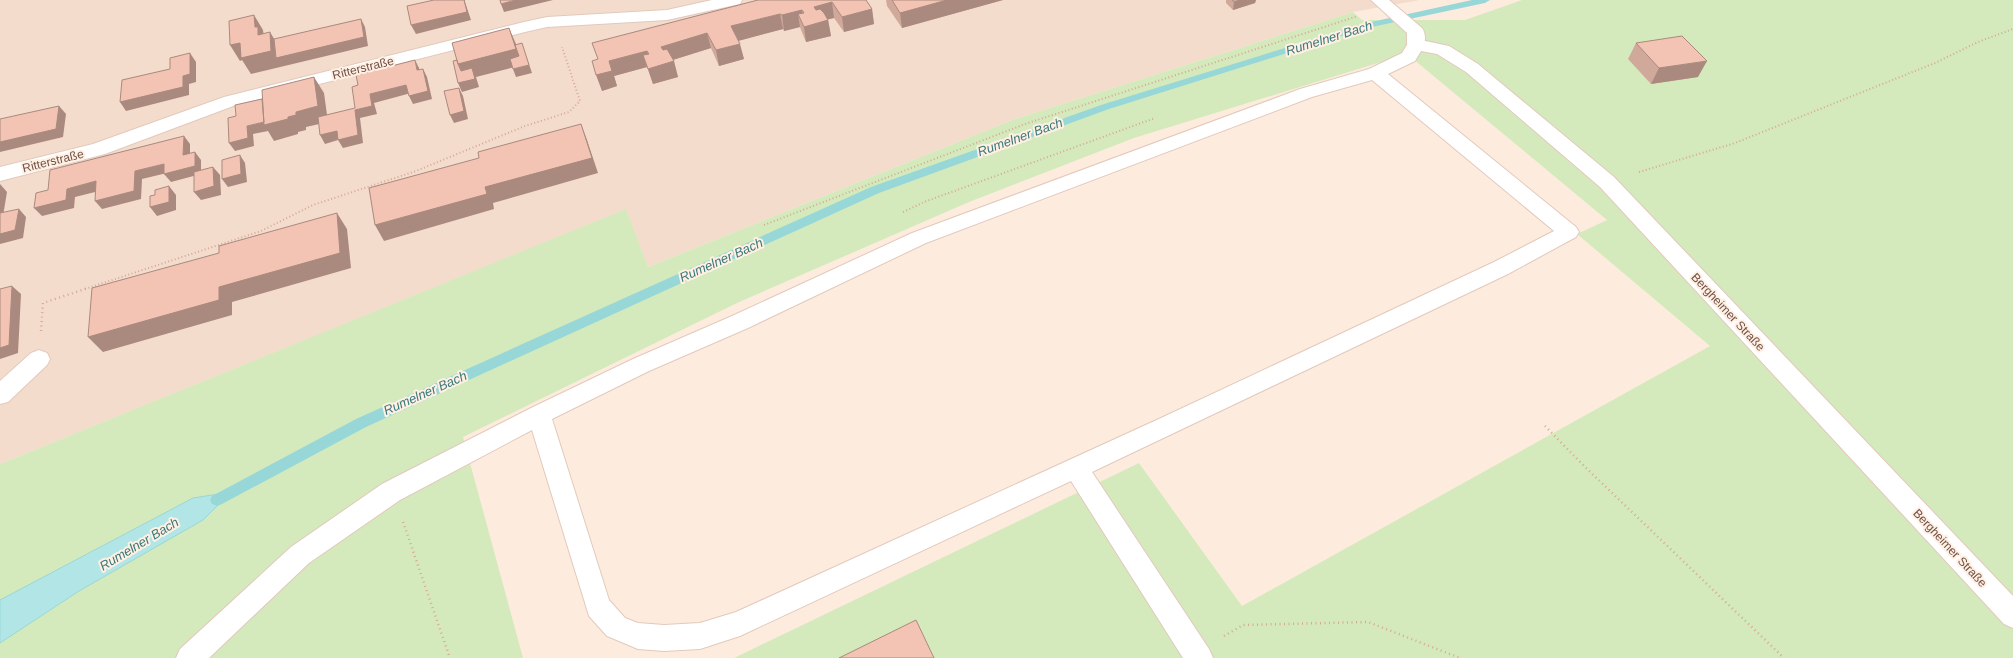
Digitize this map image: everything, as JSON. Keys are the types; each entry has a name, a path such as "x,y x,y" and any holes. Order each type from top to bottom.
{"street":[{"name":"Ritterstraße","path":"0,174 98,149 230,101 524,27 554,22 667,15 734,0"},
{"path":"190,658 300,555 391,492 539,415 641,365 747,319 919,238 1306,93 1375,73 1409,57 1416,38 1383,3"},
{"name":"Bergheimer Straße","path":"1416,38 1444,50 1472,68 1607,182 2013,615"},
{"path":"539,415 598,607 616,627 638,636 664,638 700,636 740,623 1076,468 1424,304 1569,232 1375,73"},
{"path":"0,395 39,359"},
{"path":"1076,468 1197,655"}],"path":[{"path":"764,225 1025,124 1383,3"},
{"path":"39,359 43,303 261,231 313,205 416,170 525,126 569,112 580,101 554,22"},
{"path":"1607,182 1735,143 1935,63 1978,42 2013,29"},
{"path":"1545,426 1583,465 1784,658"},
{"path":"391,492 450,658"},
{"path":"1197,655 1243,625 1368,622 1460,658"}],"shaded area":[{"path":"0,0 1420,0 1353,12 1015,119 648,267 625,210 0,464"}],"green space":[{"path":"1522,0 2013,0 2013,658 734,658 1139,463 1242,606 1710,346 1577,234 1607,220 1407,54 1134,138 969,202 737,303 463,437 523,658 0,658 0,464 626,209 648,267 1015,119 1353,12 1362,20 1465,20"}],"water":[{"path":"231,492 203,520 79,591 0,643 0,600 193,498"}],"building":[{"path":"434,0 464,0 467,12 411,25 407,6"},
{"path":"500,0 516,0 501,4"},
{"path":"758,0 866,0 872,9 842,17 832,2 814,7 816,10 820,9 828,20 804,27 798,14 804,13 802,10 782,15 780,14 731,26 740,44 716,50 707,33 661,47 663,50 667,49 674,61 648,69 643,55 649,54 647,51 609,61 612,71 596,75 592,61 598,59 592,43"},
{"path":"892,0 947,0 900,13"},
{"path":"254,15 255,27 258,27 258,35 270,32 271,51 241,58 240,43 230,45 229,21"},
{"path":"361,19 364,37 276,58 274,39"},
{"path":"509,28 516,49 458,64 452,43"},
{"path":"1682,36 1707,61 1659,68 1636,43"},
{"path":"522,43 529,65 513,69 510,59 519,56 515,45"},
{"path":"190,53 190,74 183,76 183,87 120,102 122,80 170,69 170,58"},
{"path":"415,60 417,70 423,69 428,91 409,96 406,85 370,94 372,106 355,110 358,135 338,140 337,131 320,135 318,117 355,108 352,87 358,85 356,75"},
{"path":"457,60 461,71 472,68 475,79 458,83 453,61"},
{"path":"314,77 318,106 296,112 296,115 288,117 288,119 264,125 262,90"},
{"path":"459,88 464,111 450,115 444,91"},
{"path":"262,99 264,122 247,126 248,138 229,143 228,118 236,116 235,105"},
{"path":"59,106 56,129 0,142 0,119"},
{"path":"581,124 592,158 485,187 487,194 375,225 369,188 479,158 478,152"},
{"path":"184,136 183,155 195,152 195,166 164,174 164,164 135,171 134,191 95,201 96,181 67,189 66,200 34,208 36,193 48,190 50,170"},
{"path":"240,155 241,174 222,179 222,160"},
{"path":"213,167 214,186 194,192 194,172"},
{"path":"169,186 169,202 150,207 150,196 155,195 155,190"},
{"path":"19,209 15,230 0,234 0,213"},
{"path":"337,213 340,253 219,287 219,300 88,337 92,288 219,253 219,246"},
{"path":"12,286 9,345 0,348 0,289"},
{"path":"916,620 934,658 839,658"}],"waterway":[{"name":"Rumelner Bach","path":"217,500 361,423 875,190 1105,107 1365,26 1485,0"}]}
